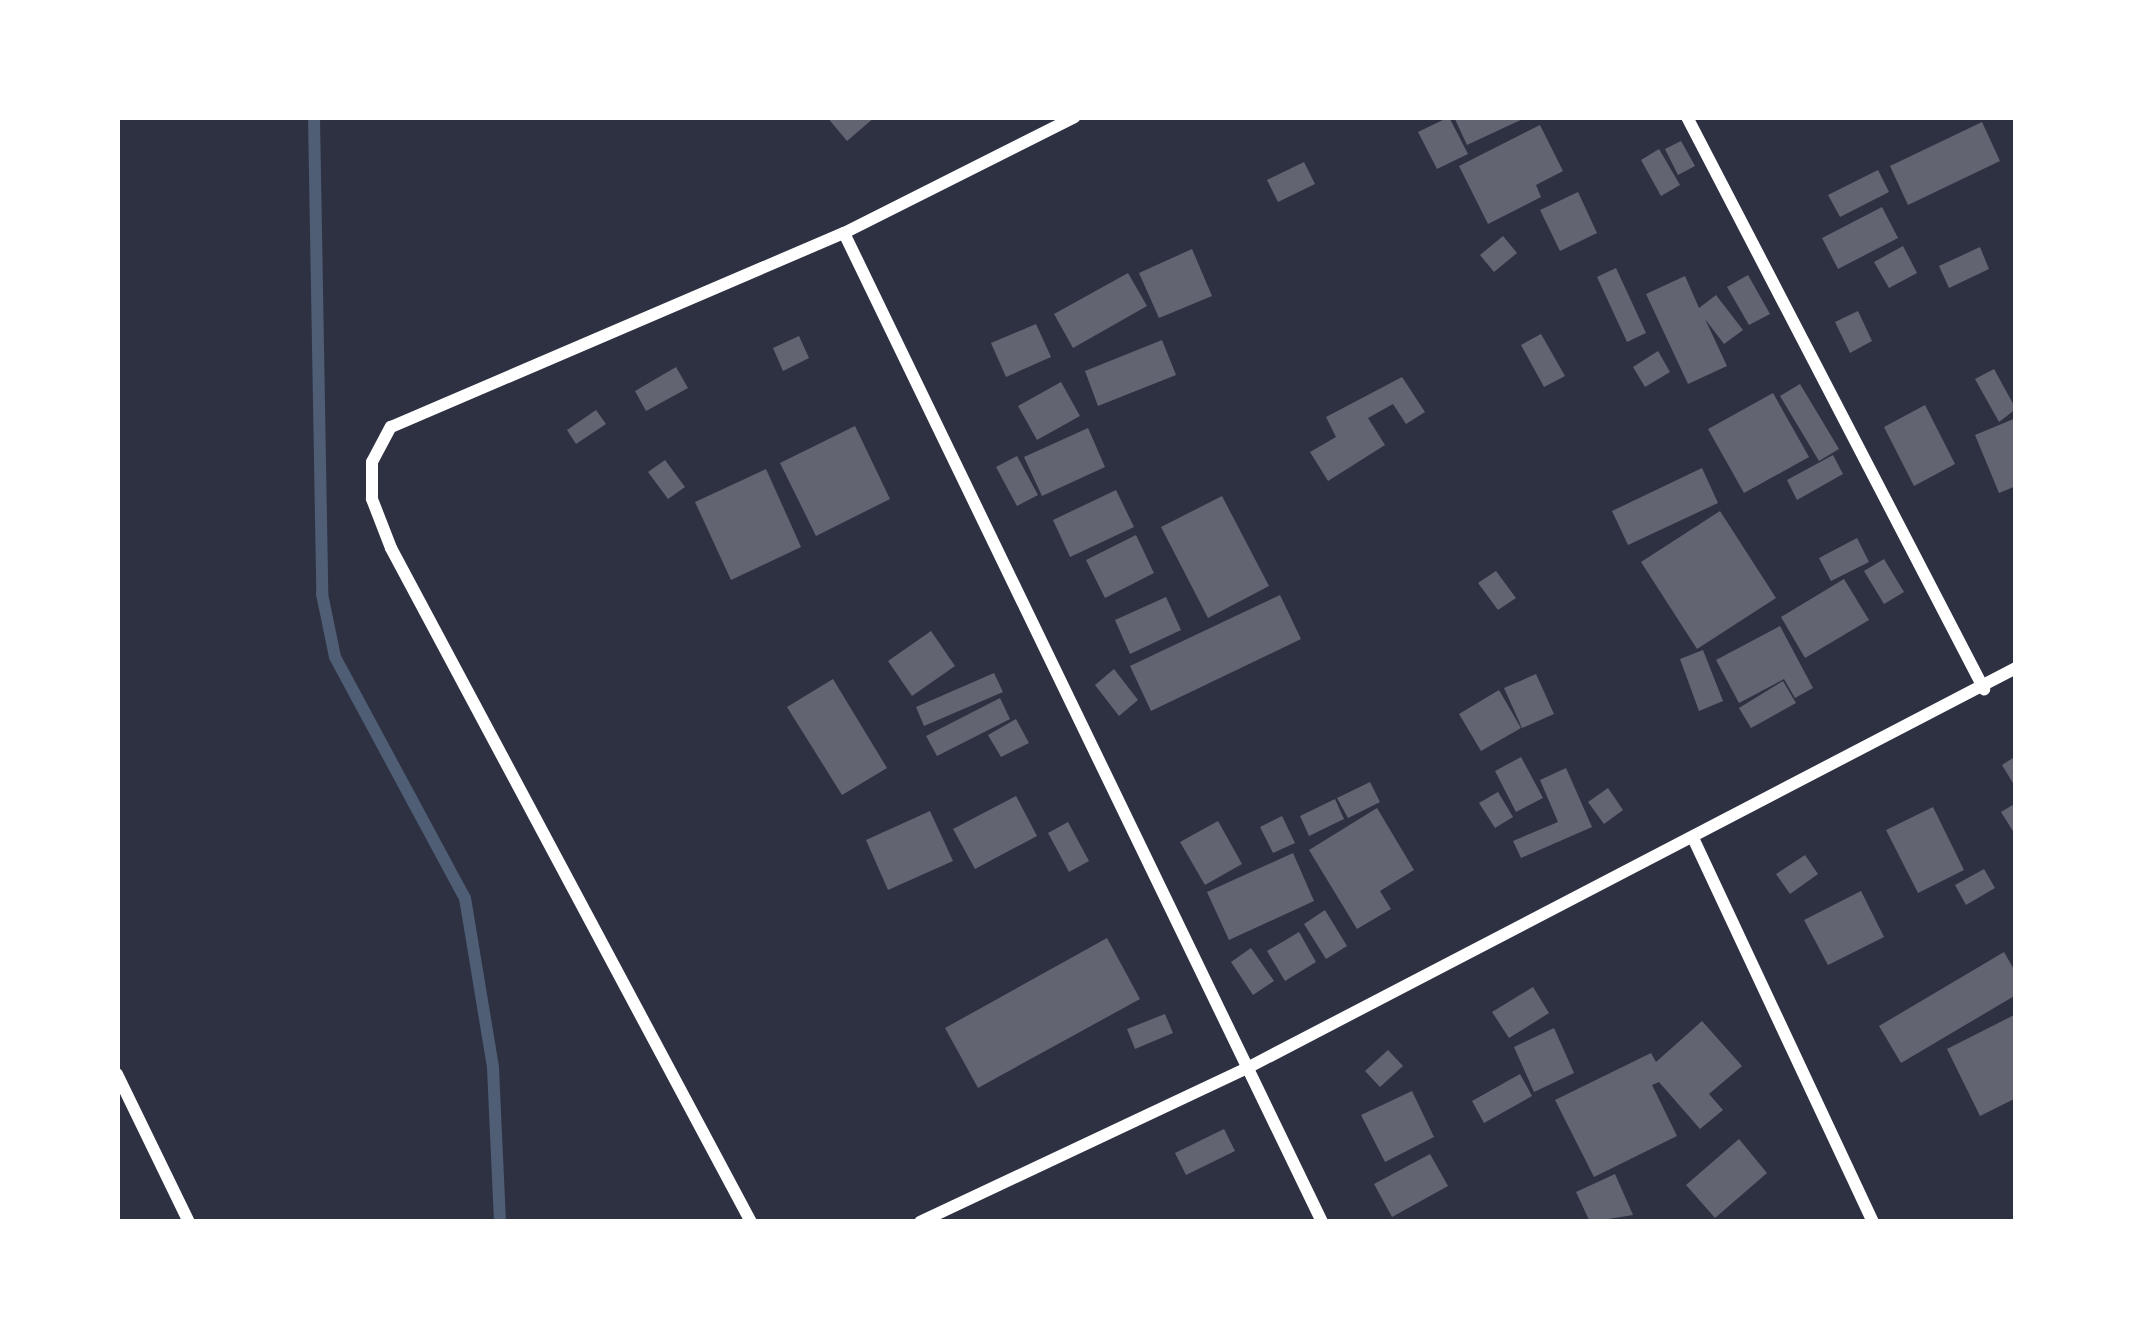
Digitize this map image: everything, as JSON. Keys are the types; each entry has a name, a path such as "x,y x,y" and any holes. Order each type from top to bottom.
{"street":[{"path":"751,1222 391,548 371,499 372,462 391,427 844,232 1076,117"},
{"path":"1687,117 1984,689"},
{"path":"844,232 1251,1066 1322,1222"},
{"path":"920,1222 1251,1066 1694,840 2016,668"},
{"path":"1694,840 1873,1222"},
{"path":"117,1074 189,1222"}],"building":[{"path":"827,117 875,117 847,141"},
{"path":"1449,117 1468,154 1437,169 1418,132"},
{"path":"1454,117 1527,117 1467,145"},
{"path":"1982,122 2000,161 1908,205 1890,166"},
{"path":"1540,125 1563,171 1536,185 1541,197 1488,224 1459,166"},
{"path":"1681,141 1695,166 1678,175 1665,149"},
{"path":"1659,149 1680,185 1661,196 1641,160"},
{"path":"1304,162 1315,184 1278,202 1267,180"},
{"path":"1878,170 1889,192 1840,217 1828,195"},
{"path":"1578,192 1597,233 1560,251 1540,210"},
{"path":"1882,207 1898,238 1838,269 1822,238"},
{"path":"1503,236 1517,253 1494,272 1480,255"},
{"path":"1903,246 1917,273 1889,288 1874,262"},
{"path":"1980,247 1989,269 1949,288 1939,266"},
{"path":"1192,249 1212,296 1159,318 1139,273"},
{"path":"1616,268 1646,333 1627,342 1597,277"},
{"path":"1128,273 1147,306 1073,348 1054,314"},
{"path":"1748,275 1770,314 1749,325 1727,287"},
{"path":"1685,276 1699,308 1716,295 1743,330 1724,344 1705,319 1727,366 1688,384 1646,294"},
{"path":"1858,311 1872,341 1850,353 1835,322"},
{"path":"1036,324 1051,357 1006,377 991,343"},
{"path":"1541,334 1565,376 1544,387 1521,345"},
{"path":"799,336 809,358 783,371 773,348"},
{"path":"1162,340 1176,375 1098,406 1085,371"},
{"path":"1658,351 1670,372 1645,387 1633,367"},
{"path":"676,367 688,388 646,411 635,391"},
{"path":"1994,369 2016,409 1999,422 1975,379"},
{"path":"1402,377 1425,412 1406,424 1393,404 1368,418 1385,445 1328,481 1310,452 1336,437 1326,417"},
{"path":"1061,382 1080,416 1037,440 1018,406"},
{"path":"1800,384 1839,449 1819,461 1780,396"},
{"path":"1773,393 1809,457 1744,493 1708,429"},
{"path":"1925,405 1955,464 1914,486 1884,427"},
{"path":"596,410 606,424 576,444 567,430"},
{"path":"2016,418 2016,486 1999,493 1975,435"},
{"path":"855,426 890,499 816,536 780,463"},
{"path":"1088,428 1105,467 1042,496 1024,457"},
{"path":"1833,455 1843,474 1797,500 1787,480"},
{"path":"1017,456 1038,495 1017,506 996,467"},
{"path":"665,460 685,487 668,499 648,472"},
{"path":"1702,468 1718,503 1628,545 1612,511"},
{"path":"766,469 801,547 731,580 695,502"},
{"path":"1116,490 1134,527 1070,557 1053,520"},
{"path":"1222,496 1269,586 1208,618 1161,527"},
{"path":"1720,511 1776,598 1697,649 1641,562"},
{"path":"1136,535 1154,573 1105,598 1086,560"},
{"path":"1857,538 1869,562 1831,581 1819,558"},
{"path":"1884,559 1904,592 1884,604 1864,571"},
{"path":"1496,571 1516,598 1498,610 1478,583"},
{"path":"1844,579 1869,620 1805,658 1781,617"},
{"path":"1280,595 1301,639 1151,711 1130,666"},
{"path":"1166,597 1181,630 1130,654 1115,620"},
{"path":"1780,626 1813,688 1795,698 1784,679 1739,703 1716,660"},
{"path":"931,631 955,666 912,696 888,661"},
{"path":"1703,650 1723,701 1699,711 1680,659"},
{"path":"1114,669 1138,700 1119,716 1095,685"},
{"path":"994,673 1003,692 924,726 916,707"},
{"path":"1536,674 1554,714 1522,728 1504,688"},
{"path":"833,679 887,768 842,795 787,707"},
{"path":"1783,681 1796,703 1751,728 1739,708"},
{"path":"1499,690 1521,728 1481,751 1459,714"},
{"path":"1000,698 1010,719 937,756 926,736"},
{"path":"1016,719 1029,743 1001,757 988,735"},
{"path":"2016,756 2016,788 2002,765"},
{"path":"1521,757 1543,798 1516,812 1495,771"},
{"path":"1566,768 1592,827 1521,858 1513,841 1558,822 1540,780"},
{"path":"1370,782 1380,802 1348,818 1337,798"},
{"path":"1608,788 1623,810 1604,824 1588,802"},
{"path":"1498,792 1513,817 1495,828 1479,803"},
{"path":"1016,796 1037,836 975,869 953,829"},
{"path":"1335,799 1344,819 1309,836 1300,816"},
{"path":"2016,803 2016,836 2001,812"},
{"path":"1933,807 1964,870 1918,893 1886,830"},
{"path":"1377,808 1414,870 1380,891 1391,909 1357,929 1309,850"},
{"path":"930,811 953,861 888,890 866,840"},
{"path":"1282,816 1295,843 1273,853 1260,827"},
{"path":"1218,821 1242,864 1205,885 1180,842"},
{"path":"1068,822 1089,861 1069,872 1048,833"},
{"path":"1293,853 1314,901 1229,940 1207,892"},
{"path":"1805,855 1818,874 1790,894 1776,874"},
{"path":"1984,869 1995,888 1966,905 1955,885"},
{"path":"1861,891 1884,937 1828,965 1804,920"},
{"path":"1325,910 1347,946 1326,959 1304,924"},
{"path":"1299,932 1316,962 1285,981 1267,951"},
{"path":"1107,938 1140,999 978,1088 945,1028"},
{"path":"1251,948 1274,981 1253,995 1231,962"},
{"path":"2004,952 2016,973 2016,995 1901,1063 1879,1026"},
{"path":"1533,987 1549,1013 1509,1038 1492,1012"},
{"path":"1165,1014 1173,1033 1135,1049 1127,1029"},
{"path":"2016,1014 2016,1098 1980,1116 1947,1049"},
{"path":"1702,1021 1742,1066 1709,1094 1723,1110 1700,1129 1659,1082 1652,1085 1677,1136 1594,1177 1555,1100 1651,1053 1656,1062"},
{"path":"1554,1028 1574,1073 1534,1092 1514,1047"},
{"path":"1388,1050 1403,1066 1380,1087 1365,1071"},
{"path":"1520,1074 1532,1096 1484,1123 1472,1101"},
{"path":"1412,1091 1434,1137 1385,1162 1361,1115"},
{"path":"1224,1129 1235,1151 1186,1175 1175,1153"},
{"path":"1739,1139 1767,1173 1715,1218 1686,1185"},
{"path":"1430,1154 1448,1186 1392,1217 1374,1184"},
{"path":"1615,1174 1633,1215 1590,1222 1576,1192"}],"waterway":[{"path":"314,117 322,594 335,657 465,898 493,1068 500,1222"}]}
